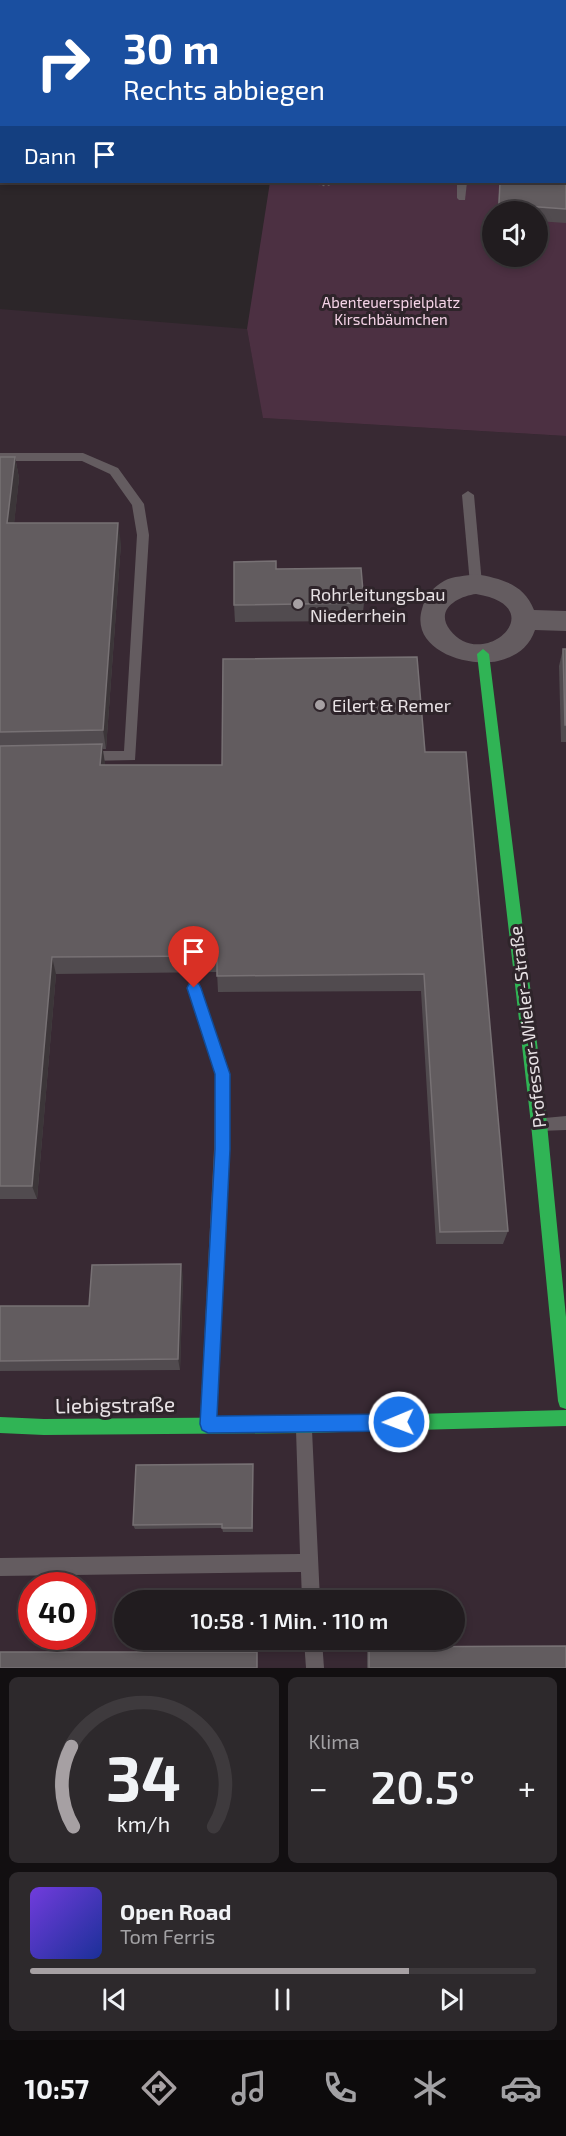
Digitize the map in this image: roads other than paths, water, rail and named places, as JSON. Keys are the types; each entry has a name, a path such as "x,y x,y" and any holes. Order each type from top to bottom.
{"street":[{"path":"476,584 500,588 518,602 525,620 520,636 505,649 483,654 459,650 440,637 432,619 437,601 453,588 476,584"},
{"path":"525,620 566,621"},
{"name":"Professor-Wieler-Straße","path":"483,654 538,1124 566,1401"},
{"name":"Liebigstraße","path":"0,1425 44,1427 303,1425 566,1418"}],"lane":[{"path":"462,183 462,198"},
{"path":"0,457 83,457 114,471 138,504 143,535 130,756 71,757"},
{"path":"468,495 476,584"},
{"path":"194,988 222,1074 222,1149 208,1424"},
{"path":"538,1124 566,1123"},
{"path":"303,1425 310,1590"},
{"path":"0,1567 309,1563"},
{"path":"314,1650 315,1668"}],"place":[{"name":"Rohrleitungsbau Niederrhein","path":"298,604"},
{"name":"Eilert & Remer","path":"320,705"}],"park label":[{"name":"Abenteuerspielplatz Kirschbäumchen","path":"391,310"}]}
